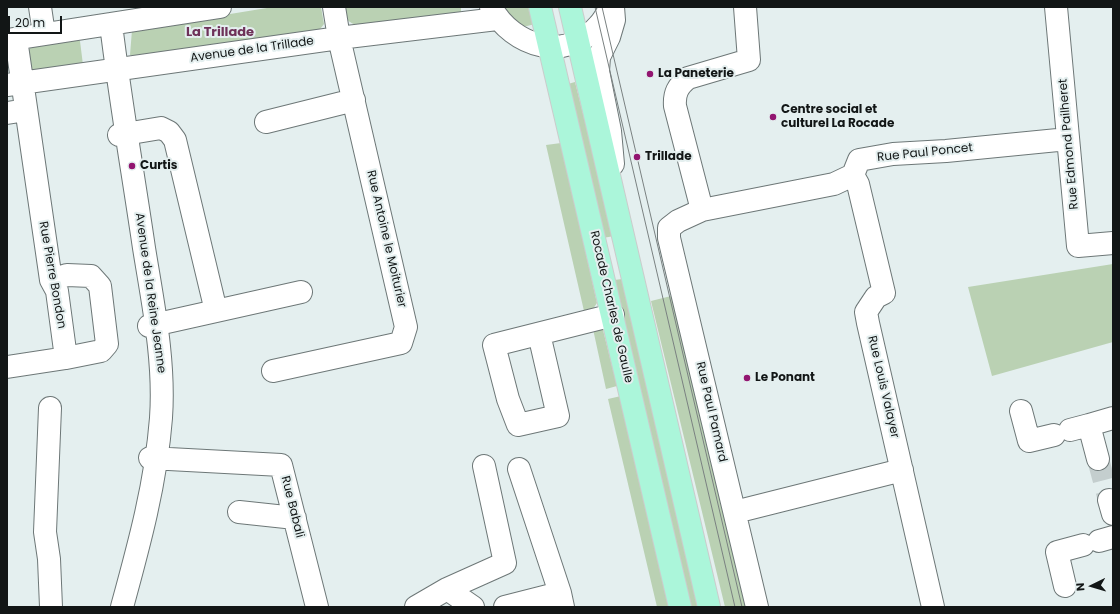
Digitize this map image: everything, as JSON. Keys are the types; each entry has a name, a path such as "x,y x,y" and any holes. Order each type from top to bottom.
{"main road":[{"name":"Rocade Charles de Gaulle","path":"540,7 680,607"},
{"path":"570,7 709,607"}],"street":[{"path":"40,7 44,34"},
{"path":"11,39 111,24 175,10 220,7"},
{"name":"Rue Antoine le Moiturier","path":"273,371 401,343 406,327 339,38 334,7"},
{"path":"494,13 517,36 527,42 549,46 578,41 599,25 612,7"},
{"path":"612,7 614,20 609,37 599,57 598,71 610,131 617,205"},
{"path":"702,210 675,106 674,95 680,84 688,78 749,60 745,7"},
{"name":"Rue Edmond Pailheret","path":"1056,7 1078,246 1113,243"},
{"name":"Avenue de la Trillade","path":"15,84 339,38 494,13"},
{"name":"Avenue de la Reine Jeanne","path":"111,24 123,134 162,382 161,418 153,458 145,522 122,607"},
{"name":"Rue Pierre Bondon","path":"11,39 17,112 51,280 57,291 66,358"},
{"path":"266,122 354,100"},
{"path":"123,134 161,128 169,132 175,140 216,312"},
{"name":"Rue Paul Poncet","path":"678,221 702,210 834,184 853,174 859,160 893,154 946,151 1068,139"},
{"name":"Rue Louis Valayer","path":"853,174 858,184 884,293 876,297 866,312 933,607"},
{"name":"Rue Paul Pamard","path":"678,221 669,228 669,238 757,607"},
{"path":"7,367 101,351 107,344 100,286 91,276 67,275 51,280"},
{"path":"153,325 301,292"},
{"path":"539,334 613,315"},
{"path":"50,408 45,532 49,559 51,607"},
{"path":"1021,410 1029,442 1113,418"},
{"path":"1071,430 1098,459"},
{"name":"Rue Babali","path":"153,458 281,465 317,607"},
{"path":"416,607 447,589 505,563 484,466"},
{"path":"505,607 561,600 519,469"},
{"path":"735,512 902,470"},
{"path":"239,512 295,518"},
{"path":"1064,586 1057,552 1098,541"},
{"path":"447,589 473,607"}],"green space":[{"path":"273,7 321,7 324,24 317,33 142,59 130,55 132,30"},
{"path":"342,7 461,7 461,18 359,26 347,20"},
{"path":"503,7 531,7 535,24 523,27 514,21"},
{"path":"75,36 80,41 83,65 36,73 29,70 27,53 32,45"},
{"path":"575,82 614,236 603,238 568,84"},
{"path":"561,143 597,303 593,309 584,311 546,145"},
{"path":"1113,264 1113,342 992,376 968,287"},
{"path":"622,279 698,607 689,607 614,280"},
{"path":"675,295 747,607 725,607 651,301"},
{"path":"596,328 603,330 617,386 606,389 593,329"},
{"path":"621,396 670,607 657,607 608,399"}],"tunnel":[{"path":"1098,459 1109,500"}],"tram line":[{"path":"595,7 735,607"},
{"path":"602,7 742,607"}],"place":[{"name":"La Paneterie","path":"650,74"},
{"name":"Centre social et culturel La Rocade","path":"773,117"},
{"name":"Trillade","path":"637,157"},
{"name":"Curtis","path":"132,166"},
{"name":"Le Ponant","path":"747,378"}],"district":[{"name":"La Trillade","path":"220,33"}]}
